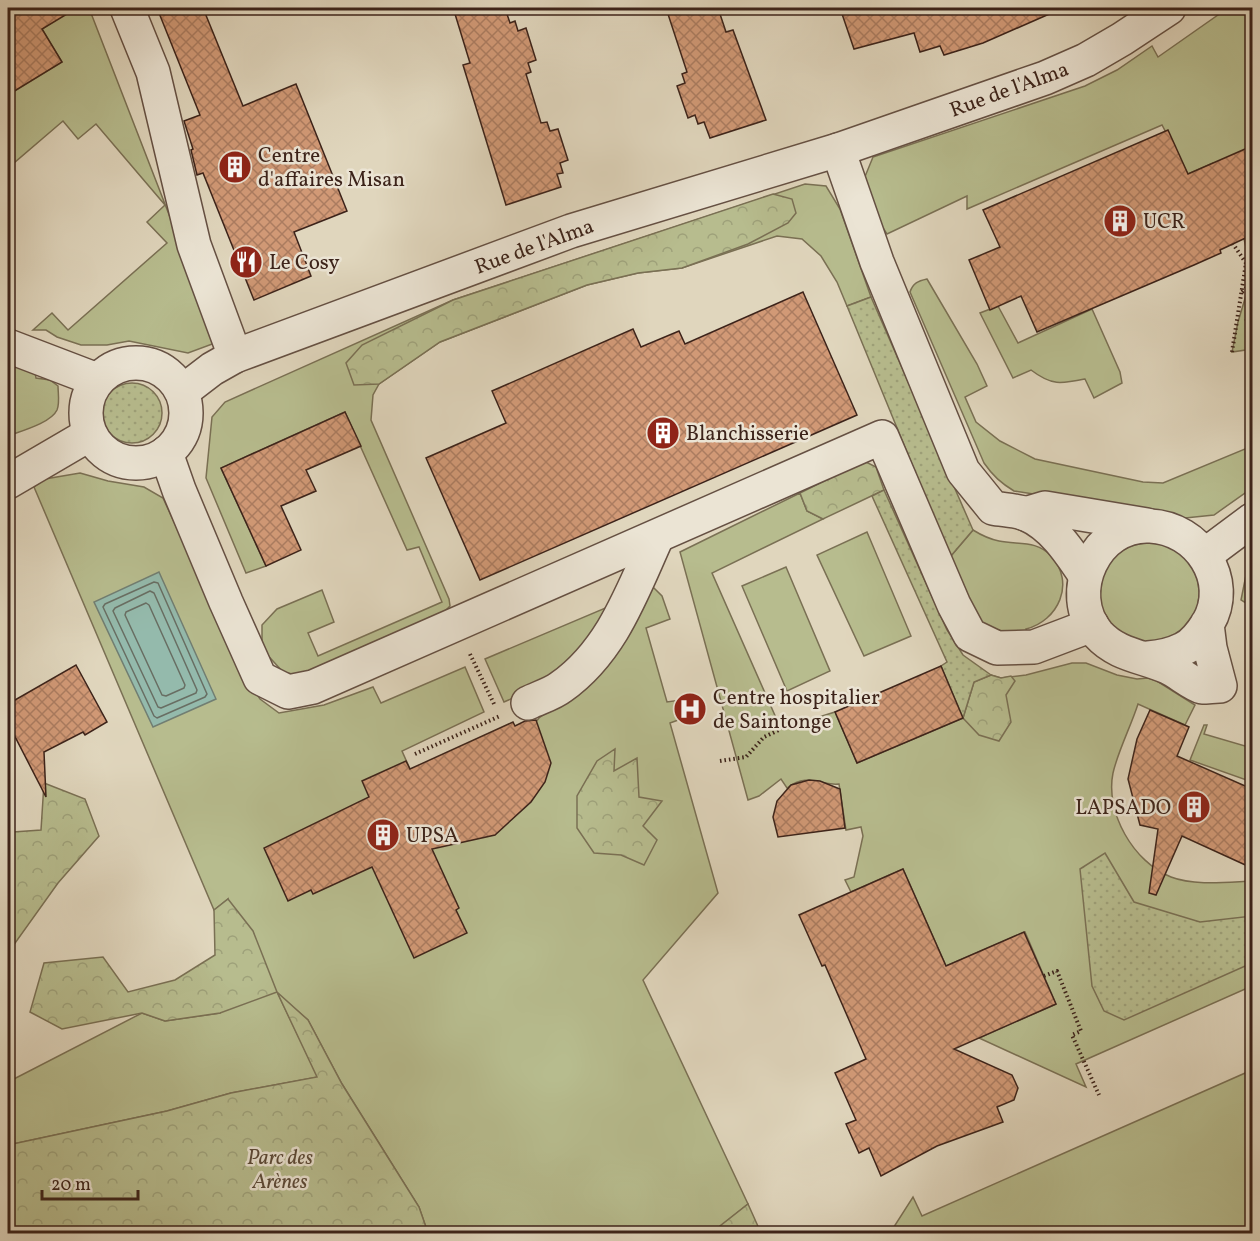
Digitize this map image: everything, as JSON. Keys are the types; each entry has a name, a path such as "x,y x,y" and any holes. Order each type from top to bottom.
{"street":[{"path":"128,8 153,72 194,245 236,356"},
{"name":"Rue de l'Alma","path":"182,392 212,369 236,356 572,231 838,150 1045,78 1086,60 1169,8"},
{"path":"838,150 877,262 963,471 993,508 1025,514 1051,531 1065,545 1085,575"},
{"path":"8,346 97,380"},
{"path":"143,362 159,367 173,378 182,392 187,408 185,426 178,441 166,453 153,461 138,464 123,462 103,451 90,434 85,406 89,392 97,380 110,369 126,363 143,362"},
{"path":"9,480 90,434"},
{"path":"166,453 178,490 260,678 288,692 314,687 882,437 954,604 970,635 997,648 1034,647 1092,625"},
{"path":"1025,514 1045,508 1171,529 1190,539 1205,555 1214,575 1216,596 1212,616 1201,634 1185,648 1167,656 1148,658"},
{"path":"1205,555 1252,520"},
{"path":"1149,525 1127,529 1108,540 1094,556 1085,575 1083,596 1087,616 1092,625 1111,647 1129,655 1148,658 1178,671 1200,687 1220,686 1210,648 1207,624"},
{"path":"528,703 560,688 594,658 622,616 657,537"}],"path":[{"path":"1233,244 1246,263 1233,352"},
{"path":"1242,292 1252,282"},
{"path":"456,624 495,705"},
{"path":"415,754 528,703"},
{"path":"720,761 746,757 764,737 781,729"},
{"path":"1044,976 1057,971 1081,1031 1072,1035 1099,1095"}],"green space":[{"path":"49,8 89,8 213,328 215,343 188,353 129,341 107,345 81,345 57,337 46,330 33,330 52,313 68,330 167,243 147,222 165,205 96,124 78,139 63,121 8,168 8,95 62,62 42,29 56,20"},
{"path":"1228,8 1252,8 1252,272 1244,239 1213,163 1188,174 1162,125 967,209 967,196 887,234 877,219 864,179 873,157 1085,86 1117,70 1152,46 1158,57"},
{"path":"805,184 826,186 840,209 871,297 847,306 837,282 821,256 802,239 777,236 682,268 638,273 587,285 440,342 379,384 373,395 371,420 449,599 450,606 443,613 302,676 283,672 262,649 262,625 277,609 322,590 334,622 308,633 318,656 442,602 419,547 407,550 345,412 221,468 266,566 246,573 206,478 212,417 225,402 453,300"},
{"path":"773,194 792,199 796,213 788,223 748,244 682,268 638,273 587,285 440,342 379,384 354,385 346,363 362,345 453,300"},
{"path":"1252,275 1252,314 1245,320 1252,330 1252,349 1232,352 1238,322"},
{"path":"927,279 977,364 987,386 965,397 976,422 1000,441 1035,459 1143,482 1163,483 1252,446 1252,488 1214,515 1185,518 1014,491 1009,488 984,463 910,292 916,283"},
{"path":"871,297 973,530 950,557 847,306"},
{"path":"998,306 1018,343 1092,309 1120,372 1122,383 1094,398 1085,379 1069,382 1051,381 1031,370 1013,378 980,313"},
{"path":"8,359 35,372 36,378 50,380 58,386 59,401 57,410 49,419 8,436 8,382 14,376 8,368"},
{"path":"132,383 149,388 157,396 162,413 157,430 149,438 132,443 115,438 107,430 102,413 107,396 115,388"},
{"path":"864,461 876,467 884,490 823,519 807,511 800,493"},
{"path":"80,473 108,481 144,487 163,498 244,674 260,699 279,713 324,705 373,687 381,703 465,667 484,712 402,751 410,769 484,788 539,718 552,708 652,586 662,596 670,619 646,628 667,702 688,699 692,715 670,723 718,893 643,980 748,1204 721,1226 725,1233 428,1233 419,1207 342,1084 308,1020 278,994 318,1077 231,1093 167,1111 8,1145 8,1082 142,1013 165,1021 220,1013 228,899 214,910 34,487 45,479"},
{"path":"884,490 947,630 963,655 991,675 974,682 963,718 941,666 947,662 872,496"},
{"path":"800,493 807,511 823,519 712,573 781,729 835,712 857,763 963,718 974,682 991,675 1001,678 1026,675 1072,663 1086,663 1117,675 1157,681 1195,705 1185,725 1138,704 1113,773 1113,804 1125,834 1134,848 1157,870 1190,882 1252,881 1252,986 1076,1064 1086,1087 979,1038 1056,1004 1025,932 946,966 903,869 851,892 845,880 854,877 863,836 861,827 846,830 839,784 808,780 795,783 787,788 781,779 759,796 748,800 680,552"},
{"path":"973,530 995,540 1040,547 1051,556 1058,567 1063,589 1060,600 1055,610 1047,618 1026,629 1029,637 993,633 979,621 950,557"},
{"path":"867,532 911,636 864,656 817,555"},
{"path":"1149,543 1177,551 1191,565 1199,593 1191,621 1177,635 1149,643 1121,635 1107,621 1099,593 1107,565 1121,551"},
{"path":"1252,551 1252,607 1241,600"},
{"path":"786,567 830,671 787,691 742,586"},
{"path":"610,606 603,627 551,681 504,702 485,659"},
{"path":"991,675 1001,678 1011,676 1015,681 1006,695 1011,722 999,741 979,735 963,718 974,682"},
{"path":"1204,725 1207,725 1204,734 1252,748 1252,782 1190,760"},
{"path":"615,749 614,771 637,758 639,797 662,801 643,826 657,840 644,865 621,855 594,853 577,828 577,796 597,761"},
{"path":"44,783 85,799 99,836 58,883 8,953 8,829 13,832 41,830"},
{"path":"1105,853 1134,902 1200,922 1252,916 1252,963 1124,1020 1104,1011 1092,986 1080,869"},
{"path":"228,899 253,931 277,992 220,1013 165,1021 142,1013 62,1029 30,1012 44,963 103,957 128,992 175,980 215,955 214,910"},
{"name":"Parc des Arènes","path":"277,992 308,1020 342,1084 419,1207 428,1233 8,1233 8,1145 167,1111 231,1093 317,1077"},
{"path":"1252,1070 1252,1233 890,1233 913,1197 922,1216"},
{"path":"748,1204 761,1233 725,1233 720,1226"}],"water":[{"path":"159,572 216,699 153,727 94,602"}],"building":[{"path":"8,8 77,8 42,29 62,62 8,95"},
{"name":"Centre d'affaires Misan","path":"157,8 203,8 243,106 296,84 347,211 294,232 311,276 254,300 203,173 197,175 191,150 193,149 184,121 200,115"},
{"path":"475,8 505,8 510,23 515,21 518,31 526,28 536,60 528,63 531,72 526,74 541,123 547,122 550,131 558,129 568,160 560,163 563,173 557,174 561,187 506,205 463,65 470,63 455,14"},
{"path":"666,8 718,8 726,32 733,30 766,120 710,138 704,122 698,124 695,115 688,118 677,86 685,83 682,74 687,72"},
{"path":"840,8 1063,8 983,43 944,55 940,46 920,52 914,33 854,49"},
{"name":"UCR","path":"1168,130 1188,174 1252,146 1252,235 1220,250 1221,253 1037,332 1021,296 990,310 969,260 1000,247 983,210"},
{"name":"Blanchisserie","path":"803,292 857,415 480,580 426,458 506,423 492,391 633,329 641,347 679,331 685,344"},
{"path":"345,412 361,446 306,470 316,491 281,506 301,550 266,566 221,468"},
{"path":"76,665 107,722 85,735 83,732 44,752 46,797 8,723 8,704"},
{"path":"941,666 963,718 857,763 835,712"},
{"name":"LAPSADO","path":"1150,710 1189,727 1177,756 1252,789 1252,868 1182,836 1156,895 1149,893 1158,829 1140,825 1128,779 1137,739"},
{"name":"UPSA","path":"536,720 551,763 545,782 531,802 495,835 432,849 459,908 456,910 467,933 414,958 372,867 313,894 311,890 288,901 264,848 369,797 362,781 406,761 410,769 513,722 515,726 525,721"},
{"path":"809,780 820,781 840,789 845,828 778,837 773,817 777,801 791,785"},
{"path":"903,869 946,966 1024,932 1056,1004 954,1049 1012,1075 1018,1088 1014,1100 997,1107 1003,1122 937,1146 881,1176 869,1148 859,1153 846,1124 856,1120 835,1073 866,1059 825,965 822,966 799,915"}],"place":[{"name":"Centre d'affaires Misan","path":"235,167"},
{"name":"UCR","path":"1120,221"},
{"name":"Le Cosy","path":"246,262"},
{"name":"Blanchisserie","path":"663,433"},
{"name":"Centre hospitalier de Saintonge","path":"690,709"},
{"name":"LAPSADO","path":"1194,807"},
{"name":"UPSA","path":"383,835"}]}
